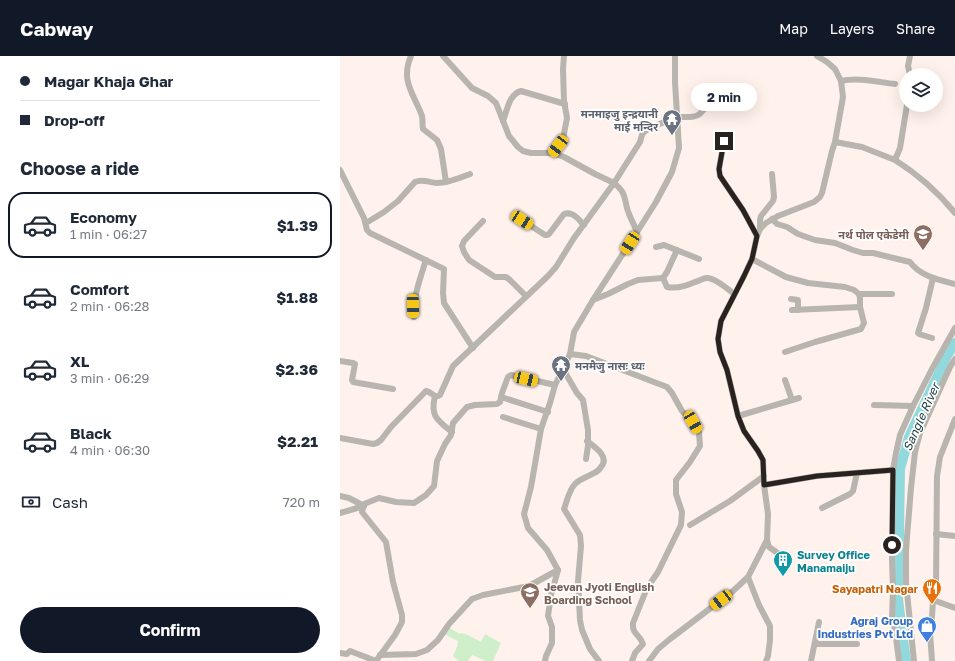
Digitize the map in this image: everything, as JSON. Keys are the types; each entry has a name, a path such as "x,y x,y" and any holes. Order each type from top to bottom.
{"street":[{"path":"411,56 406,75 409,87 423,120 423,129 437,140 441,149 446,182"},
{"path":"442,56 472,88 488,96 496,103 509,136 523,151 531,153 553,153 564,157 620,188 637,232"},
{"path":"553,153 563,139 567,118 563,69 564,56"},
{"path":"545,661 552,643 552,627 548,616 551,595 558,570 547,550 528,528 524,514 531,486 541,429 548,412 555,385 570,354 574,332 656,202 672,172 679,148 675,82 676,56"},
{"path":"782,556 769,547 767,540 768,514 764,485 763,460 744,431 738,416 727,370 720,352 718,339 721,321 752,259 760,229 772,220 814,202 820,197 822,192 835,142 843,97 841,81 835,69 828,62 817,56"},
{"path":"908,68 910,56"},
{"path":"841,81 858,79 895,84"},
{"path":"503,121 511,98 521,91 565,104"},
{"path":"452,432 436,417 433,411 433,405 436,396 438,397 440,395 453,366 556,267 574,238 614,184 640,142 642,134 646,130 678,117 698,116 712,97 717,92 721,92"},
{"path":"895,160 900,148 906,112"},
{"path":"724,141 719,169 720,176 743,210 757,236"},
{"path":"835,142 862,147 895,160 927,183 946,201 955,213"},
{"path":"340,170 370,233 444,269 444,303 472,348"},
{"path":"366,223 398,201 415,182 422,180 436,183 446,182 470,174"},
{"path":"760,229 761,216 773,201 774,197 772,174"},
{"path":"522,220 545,235 549,234 567,212 572,213 584,225"},
{"path":"772,220 798,234 815,240 835,243 863,253 873,253 910,262 914,268 933,278 955,284"},
{"path":"483,221 464,241 462,246 464,252 469,260 495,278 506,277 526,296"},
{"path":"656,247 664,245 699,258"},
{"path":"663,278 677,250"},
{"path":"752,259 786,277 808,283 845,287 854,290 859,294 892,294"},
{"path":"414,317 413,306 426,260"},
{"path":"593,300 638,280 663,278"},
{"path":"663,278 667,287 673,288 708,278 722,285 734,294"},
{"path":"932,338 918,333 933,278"},
{"path":"785,352 861,329 864,323 860,307 859,294"},
{"path":"791,299 798,300 795,310 860,307"},
{"path":"899,661 895,630 892,620 893,470 900,435 932,369 955,328"},
{"path":"570,354 586,356 667,386 682,411 693,422 699,432 700,446 676,480 676,494 682,512 680,525 658,572 647,588 633,623 633,629 642,639 644,644 635,653 632,661"},
{"path":"914,661 906,583 906,550 915,452 920,433 955,360"},
{"path":"340,361 355,364 352,380 353,382 393,389"},
{"path":"563,369 577,393 583,400 588,430 586,459"},
{"path":"340,513 364,506 364,504 379,498 396,502 414,503 426,495 434,486 437,461 451,435 452,424 467,407 497,404 500,402 506,379 510,376 555,385"},
{"path":"785,380 792,400"},
{"path":"340,438 373,444 377,443 426,391 436,396"},
{"path":"501,397 548,412"},
{"path":"738,416 799,398"},
{"path":"874,405 913,406"},
{"path":"503,417 541,429"},
{"path":"932,661 930,633 933,600 936,588 937,476 940,457 954,422"},
{"path":"588,441 603,455 603,466 596,472 580,479 574,485 564,509 580,535 581,546 578,581 580,620 582,630 590,649 599,661"},
{"path":"764,485 817,476 893,470"},
{"path":"822,508 853,491 857,473"},
{"path":"690,526 730,501 764,476"},
{"path":"340,496 350,498 364,506"},
{"path":"340,653 347,654 350,652 376,661 395,635 402,622 402,615 393,582 386,542 362,512 364,506"},
{"path":"936,534 955,536"},
{"path":"649,661 670,639 733,591 748,577 767,540"},
{"path":"380,655 416,654 427,650 438,640 449,624 472,599 483,595 528,586 558,570"},
{"path":"748,577 759,605 770,626 769,651 766,661"},
{"path":"933,600 955,608"},
{"path":"811,661 819,622"},
{"path":"815,644 856,644"}],"green space":[{"path":"448,627 458,633 466,634 481,642 485,634 501,643 493,661 486,661 472,655 468,661 459,661 453,656 458,641 444,634"}],"waterway":[{"name":"Sangle River","path":"906,661 898,599 900,469 909,437 947,356 955,343"}],"place":[{"name":"मनमाइजु इन्द्रयानी माई मन्दिर","path":"672,136"},
{"name":"नर्थ पोल एकेडेमी","path":"923,251"},
{"name":"मनमैजु नासः ध्यः","path":"561,382"},
{"name":"Survey Office Manamaiju","path":"783,577"},
{"name":"Sayapatri Nagar","path":"932,605"},
{"name":"Jeevan Jyoti English Boarding School","path":"530,609"},
{"name":"Agraj Group Industries Pvt Ltd","path":"927,643"}],"route":[{"path":"724,141 719,169 720,176 743,210 757,236 752,259 721,321 718,339 720,352 727,370 738,416 744,431 763,460 764,485 817,476 893,470 892,545"}]}
